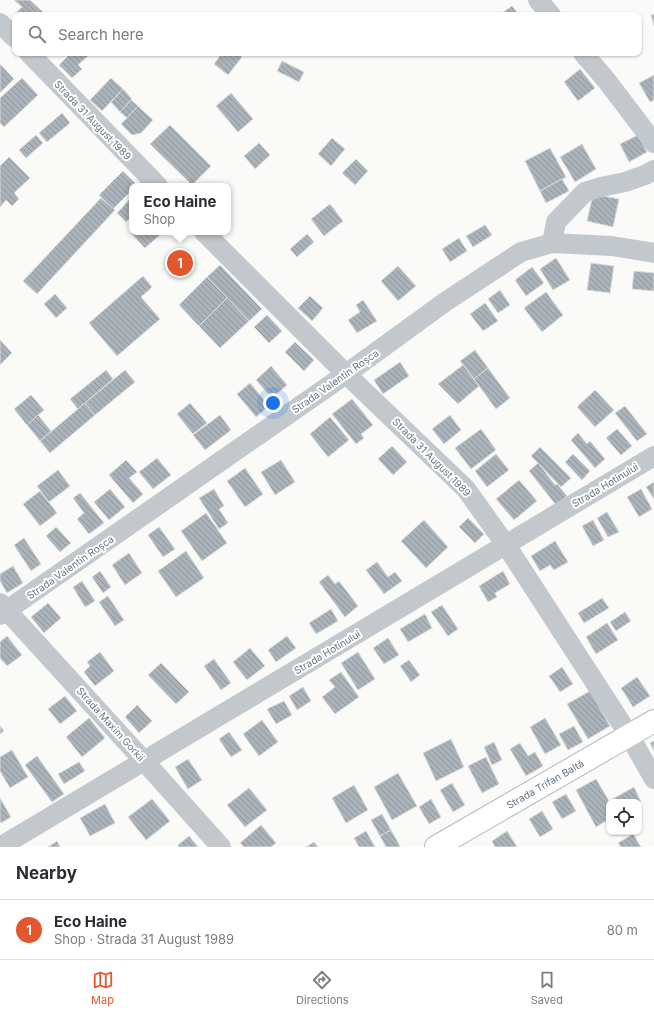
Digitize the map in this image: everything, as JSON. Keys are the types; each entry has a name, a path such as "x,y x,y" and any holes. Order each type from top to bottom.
{"main road":[{"name":"Strada Trifan Baltă","path":"436,847 654,721"}],"street":[{"path":"538,0 548,12"},
{"path":"0,23 12,35"},
{"name":"Strada 31 August 1989","path":"32,56 155,183"},
{"path":"586,56 607,81 654,143"},
{"path":"552,243 556,222 585,192 625,182 654,170"},
{"name":"Strada 31 August 1989","path":"207,235 346,374 466,489 506,545 629,735 654,779"},
{"name":"Strada Valentin Roșca","path":"2,610 346,374 445,302 521,252 552,243 612,246 654,253"},
{"name":"Strada Hotinului","path":"0,847 654,456"},
{"name":"Strada Maxim Gorkii","path":"2,610 144,761 220,847"}],"building":[{"path":"14,0 30,0 43,12 17,12 22,7"},
{"path":"512,6 517,12 503,12"},
{"path":"654,14 654,26 651,15"},
{"path":"68,56 88,56 78,65 82,69 72,78 59,65"},
{"path":"220,56 242,57 228,75 214,64"},
{"path":"282,61 304,72 299,82 277,71"},
{"path":"0,64 14,79 0,93"},
{"path":"580,69 595,88 578,101 564,82"},
{"path":"654,75 654,100 650,102 639,83"},
{"path":"22,78 38,95 4,127 0,123 0,98"},
{"path":"111,78 123,89 102,111 90,100"},
{"path":"123,89 132,99 120,112 111,102"},
{"path":"231,93 253,119 238,132 216,106"},
{"path":"131,100 138,106 127,118 120,112"},
{"path":"138,106 153,120 141,133 132,135 121,124"},
{"path":"62,113 70,123 47,142 39,133"},
{"path":"170,125 211,166 194,183 190,183 150,144"},
{"path":"36,135 43,143 26,158 19,150"},
{"path":"638,135 647,152 629,162 620,144"},
{"path":"332,138 345,149 331,166 318,154"},
{"path":"259,143 270,155 255,169 244,156"},
{"path":"582,144 596,169 575,182 560,157"},
{"path":"550,148 566,177 540,191 525,161"},
{"path":"9,157 30,178 14,193 19,199 12,206 6,200 0,207 0,166"},
{"path":"356,159 368,171 355,185 342,173"},
{"path":"123,171 135,183 129,183 129,193 113,209 99,195"},
{"path":"562,179 569,191 546,203 540,191"},
{"path":"593,194 619,199 613,227 587,221"},
{"path":"101,198 115,210 37,294 23,281"},
{"path":"129,200 129,219 126,222 117,213"},
{"path":"330,204 343,221 324,236 311,219"},
{"path":"485,225 492,235 473,247 466,236"},
{"path":"307,234 314,242 297,257 290,249"},
{"path":"133,235 160,235 145,248"},
{"path":"459,238 467,251 450,262 442,249"},
{"path":"556,258 570,280 553,290 540,269"},
{"path":"591,263 614,266 610,293 587,290"},
{"path":"220,265 262,309 249,321 207,277"},
{"path":"398,266 416,286 398,301 381,281"},
{"path":"532,267 544,283 526,296 515,280"},
{"path":"634,271 654,273 654,291 632,289"},
{"path":"143,276 152,287 141,297 160,319 117,356 89,323"},
{"path":"207,277 227,298 199,326 179,305"},
{"path":"500,290 510,305 498,313 488,299"},
{"path":"546,292 563,315 542,332 524,308"},
{"path":"55,294 67,308 56,318 44,304"},
{"path":"310,296 323,308 312,321 298,308"},
{"path":"227,298 249,321 220,348 199,326"},
{"path":"363,300 377,321 357,333 348,320 360,312 356,305"},
{"path":"485,303 498,321 483,331 470,314"},
{"path":"267,315 282,331 269,343 254,327"},
{"path":"0,340 12,353 0,365"},
{"path":"295,342 314,360 304,371 285,352"},
{"path":"475,350 488,368 474,379 460,361"},
{"path":"400,362 409,376 383,394 374,380"},
{"path":"463,365 479,386 458,404 438,384"},
{"path":"271,366 287,385 272,398 256,380"},
{"path":"488,368 510,398 496,409 474,379"},
{"path":"106,370 113,379 78,409 70,399"},
{"path":"125,370 135,382 95,415 85,403"},
{"path":"250,383 269,406 256,417 237,394"},
{"path":"595,390 614,410 595,427 577,407"},
{"path":"31,395 44,410 27,425 14,409"},
{"path":"352,399 373,425 361,434 364,438 356,444 332,414"},
{"path":"85,403 95,415 50,453 40,441"},
{"path":"190,403 207,423 193,434 177,414"},
{"path":"625,406 647,434 637,441 615,413"},
{"path":"38,415 51,431 40,441 27,425"},
{"path":"220,415 231,430 205,450 193,435"},
{"path":"450,415 461,430 444,444 432,429"},
{"path":"330,417 349,440 328,457 310,434"},
{"path":"481,429 496,450 471,469 455,448"},
{"path":"617,429 632,446 621,455 606,438"},
{"path":"578,433 587,444 590,441 605,459 595,468 571,440"},
{"path":"392,446 407,462 393,475 378,459"},
{"path":"540,447 571,478 561,487 531,456"},
{"path":"496,454 509,470 487,487 475,471"},
{"path":"573,454 590,471 582,480 565,462"},
{"path":"157,458 171,475 153,489 139,472"},
{"path":"126,460 137,472 129,478 143,494 133,503 109,475"},
{"path":"281,460 295,482 275,495 261,472"},
{"path":"538,463 555,485 557,484 567,496 556,505 529,471"},
{"path":"245,468 263,494 245,507 227,481"},
{"path":"58,470 70,486 49,502 37,486"},
{"path":"519,480 537,501 514,520 496,499"},
{"path":"654,482 654,499 646,487"},
{"path":"110,489 125,507 109,520 94,502"},
{"path":"214,489 224,506 219,509 228,523 219,529 199,498"},
{"path":"641,489 652,509 639,517 627,497"},
{"path":"40,491 57,513 40,526 23,504"},
{"path":"80,493 104,523 89,534 77,519 84,513 73,498"},
{"path":"607,512 619,532 608,537 597,518"},
{"path":"206,513 227,543 202,561 181,531"},
{"path":"468,518 484,534 475,543 459,527"},
{"path":"424,520 448,547 426,568 401,541"},
{"path":"593,520 604,540 593,546 582,526"},
{"path":"56,527 71,543 60,552 46,536"},
{"path":"159,527 175,549 163,557 148,535"},
{"path":"24,538 41,564 31,571 14,545"},
{"path":"555,541 568,562 554,570 550,565 540,571 531,556"},
{"path":"186,551 204,578 176,597 158,571"},
{"path":"129,553 142,573 125,585 112,565"},
{"path":"377,562 388,577 395,572 402,581 384,594 366,570"},
{"path":"13,566 23,583 7,593 0,581 0,574"},
{"path":"100,571 111,587 103,593 92,577"},
{"path":"503,571 510,584 495,593 497,597 488,602 479,586"},
{"path":"328,575 335,584 339,581 358,606 345,617 319,582"},
{"path":"82,581 95,601 85,607 73,587"},
{"path":"108,596 124,620 115,626 99,602"},
{"path":"602,598 609,608 584,623 578,613"},
{"path":"48,603 61,618 44,633 31,617"},
{"path":"442,605 458,629 448,636 431,612"},
{"path":"331,609 338,621 316,634 309,623"},
{"path":"625,612 631,621 616,631 610,622"},
{"path":"425,614 432,628 408,642 400,629"},
{"path":"607,623 618,640 596,654 586,637"},
{"path":"7,636 22,655 7,666 0,658 0,642"},
{"path":"287,636 296,648 276,662 268,650"},
{"path":"388,638 399,655 384,664 373,648"},
{"path":"250,648 265,666 247,680 233,662"},
{"path":"100,652 114,671 95,686 84,672 90,666 87,662"},
{"path":"358,652 375,679 358,690 341,663"},
{"path":"214,659 231,683 221,690 204,666"},
{"path":"409,660 420,675 411,682 400,666"},
{"path":"161,663 189,692 176,704 148,675"},
{"path":"562,667 573,684 560,692 549,676"},
{"path":"341,672 359,697 335,714 322,697 335,687 329,680"},
{"path":"637,677 650,696 633,707 621,688"},
{"path":"303,687 311,701 297,710 289,696"},
{"path":"590,691 610,726 588,739 567,704"},
{"path":"65,696 77,711 60,724 48,709"},
{"path":"284,701 292,715 276,724 267,709"},
{"path":"137,705 152,721 139,733 125,717"},
{"path":"89,718 105,738 82,757 66,737"},
{"path":"545,718 561,745 545,754 530,727"},
{"path":"262,720 278,742 259,756 243,734"},
{"path":"0,726 4,731 0,734"},
{"path":"574,726 583,742 568,750 559,734"},
{"path":"229,732 242,750 231,757 219,739"},
{"path":"451,739 464,767 436,781 423,753"},
{"path":"654,741 654,751 650,743"},
{"path":"494,742 502,760 492,765 484,747"},
{"path":"520,743 528,756 535,752 543,766 526,776 510,749"},
{"path":"12,750 28,777 10,788 0,771 0,757"},
{"path":"37,756 64,794 52,802 25,765"},
{"path":"486,757 499,784 482,793 468,766"},
{"path":"188,759 202,780 188,789 175,767"},
{"path":"79,762 85,771 64,784 58,774"},
{"path":"398,773 417,806 392,820 374,787"},
{"path":"596,779 608,799 606,799 606,821 596,827 576,790"},
{"path":"452,783 465,805 453,812 440,790"},
{"path":"354,785 368,810 346,823 332,798"},
{"path":"634,787 640,799 613,799"},
{"path":"249,788 267,810 245,827 227,805"},
{"path":"566,794 576,811 562,819 552,802"},
{"path":"0,798 11,817 1,823 0,822"},
{"path":"152,799 170,821 146,840 128,817"},
{"path":"431,799 441,817 429,824 419,807"},
{"path":"105,804 115,823 90,836 80,818"},
{"path":"542,811 553,829 540,837 529,819"},
{"path":"382,814 391,830 380,836 371,820"},
{"path":"261,825 276,843 271,847 244,847 240,843"},
{"path":"391,830 400,846 399,847 386,847 380,836"},
{"path":"366,831 375,847 359,847 354,838"},
{"path":"507,831 517,847 495,847 492,841"},
{"path":"634,835 641,847 621,847 618,843"},
{"path":"189,836 198,847 179,847 178,845"},
{"path":"57,841 60,847 48,847"},
{"path":"314,842 318,847 306,847"}],"place":[{"name":"Eco Haine","path":"180,263"}]}
